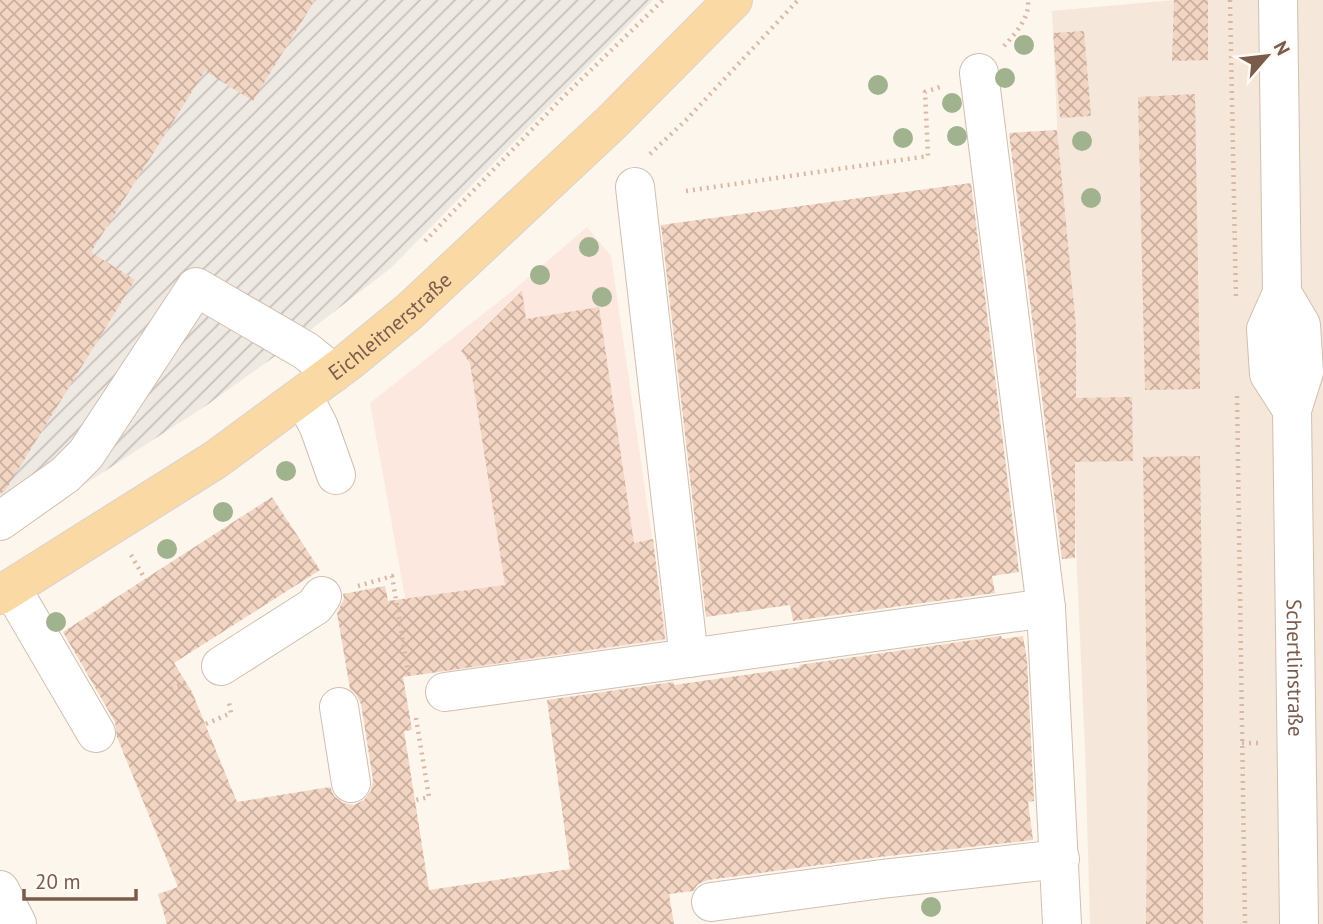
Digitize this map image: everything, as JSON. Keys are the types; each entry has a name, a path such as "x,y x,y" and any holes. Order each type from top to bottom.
{"main road":[{"name":"Eichleitnerstraße","path":"6,592 215,460 303,396 410,311 611,122 733,0"}],"street":[{"name":"Schertlinstraße","path":"1278,0 1282,293 1266,329 1269,374 1292,410 1299,924"},
{"path":"979,73 1046,608 1062,924"},
{"path":"635,187 689,658"},
{"path":"0,521 65,475 86,454 197,287 306,352 333,373"},
{"path":"303,396 319,427 335,475"},
{"path":"6,592 96,733"},
{"path":"221,666 315,606 322,596"},
{"path":"428,689 689,658 1046,608"},
{"path":"339,707 351,783"},
{"path":"711,902 1060,859"},
{"path":"0,890 17,924"}],"path":[{"name":"Eichleitnerstraße","path":"424,243 563,97 663,0"},
{"path":"685,191 928,156 925,92 979,73 1015,34 1029,10 1028,0"},
{"path":"1230,0 1236,313"},
{"path":"1237,396 1245,924"},
{"path":"131,554 145,579"},
{"path":"322,596 392,576 428,689"},
{"path":"171,689 180,685"},
{"path":"415,714 429,797 416,800"}],"shaded area":[{"path":"0,0 653,0 391,268 207,405 0,539"},
{"path":"1174,0 1323,0 1323,924 1090,924 1085,750 1052,11"},
{"path":"587,227 611,256 667,640 419,675 370,403 516,288"}],"building":[{"path":"0,0 315,0 253,101 205,71 91,252 135,280 5,491 0,494"},
{"path":"1174,0 1208,0 1208,60 1172,61"},
{"path":"1084,31 1091,116 1060,118 1053,33"},
{"path":"1195,94 1200,389 1145,390 1138,97"},
{"path":"1057,130 1076,327 1076,398 1132,397 1133,461 1075,462 1075,558 1062,559 1009,133"},
{"path":"971,183 1019,572 992,576 995,593 793,621 790,605 706,617 661,225"},
{"path":"522,291 526,319 599,307 634,543 653,539 665,639 403,677 412,730 404,731 429,890 570,869 547,700 673,682 674,685 1001,636 1002,639 1023,636 1027,660 1034,801 1028,802 1033,840 708,880 698,884 693,891 669,894 674,924 167,924 158,894 178,887 117,737 115,722 63,632 272,497 320,570 174,663 192,692 237,802 330,787 334,796 343,803 354,805 364,800 371,791 373,780 361,704 350,689 337,613 344,599 343,594 385,586 388,601 505,585 470,363 461,351"},
{"path":"1200,456 1203,924 1146,924 1148,756 1143,457"}]}
